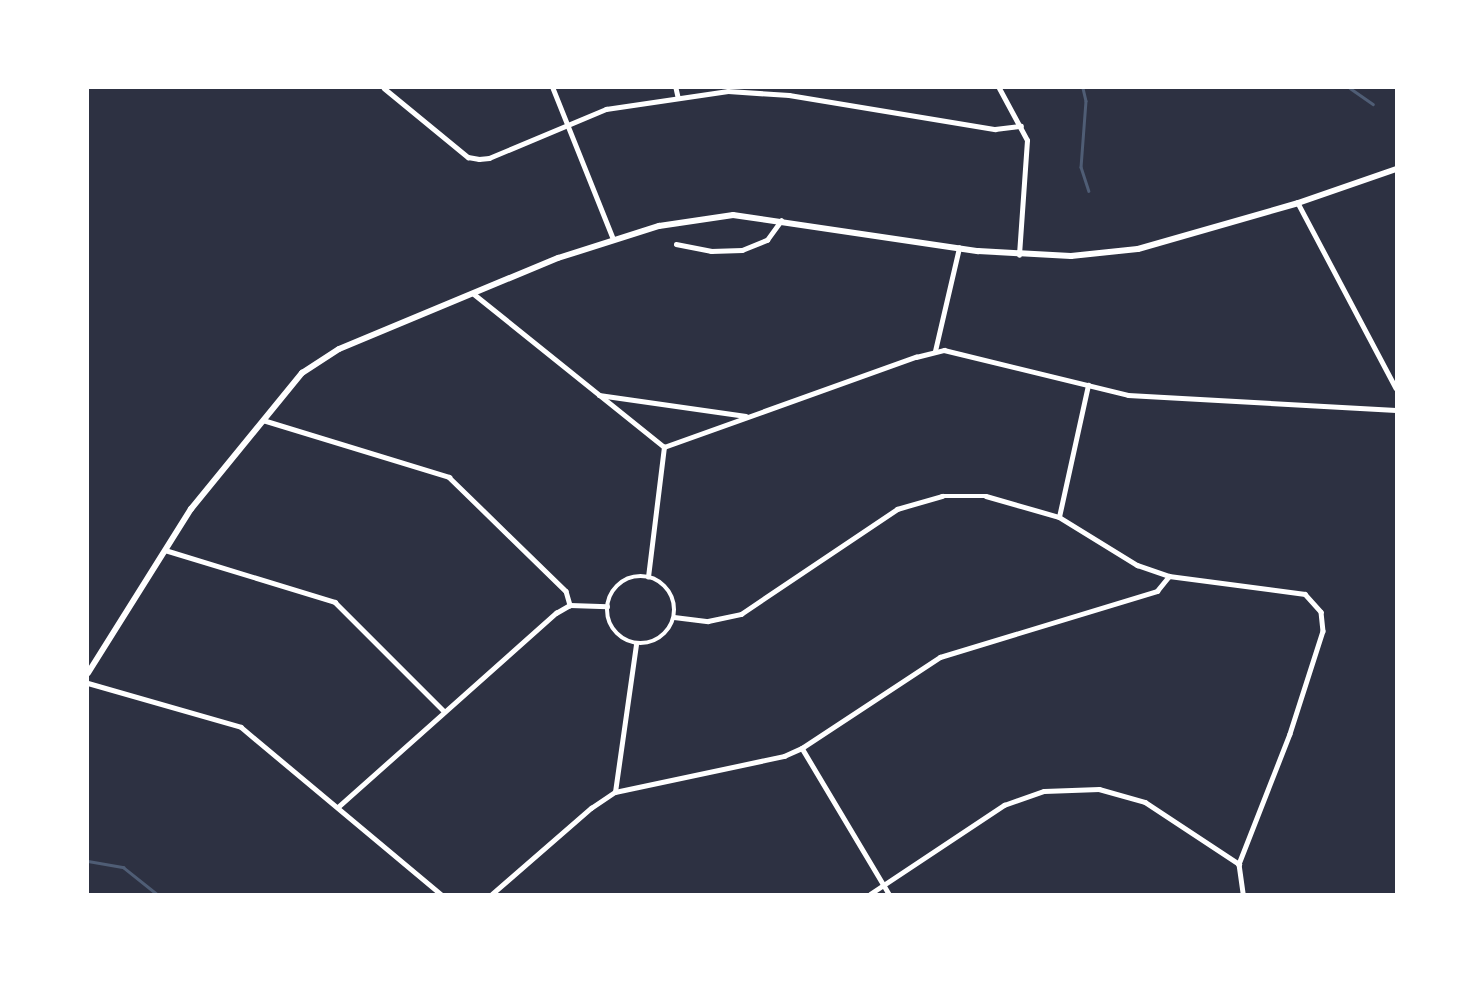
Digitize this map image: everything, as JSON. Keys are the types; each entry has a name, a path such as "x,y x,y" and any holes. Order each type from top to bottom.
{"main road":[{"path":"88,673 191,509 302,373 325,356 558,258 659,226 733,215 1019,255 1070,256 1138,249 1298,204 1396,169"}],"street":[{"path":"383,88 468,157 489,158 606,109 728,91 789,96 995,129 1022,126"},
{"path":"553,88 613,239"},
{"path":"676,88 678,97"},
{"path":"789,96 790,88"},
{"path":"999,88 1022,126 1028,156 1019,255"},
{"path":"1298,204 1396,388"},
{"path":"676,244 711,251 742,250 773,236 781,220"},
{"path":"935,351 959,248"},
{"path":"474,294 664,447"},
{"path":"664,447 935,351 953,351 1128,395 1396,410"},
{"path":"1059,517 1087,385"},
{"path":"598,395 748,416"},
{"path":"262,420 449,477 566,591 570,605"},
{"path":"648,577 664,447"},
{"path":"674,617 708,621 741,614 897,509 942,496 986,496 1059,517 1137,565 1169,576 1305,594 1321,612 1323,631 1290,734 1239,864 1242,894"},
{"path":"164,550 335,602 444,711"},
{"path":"492,894 591,808 615,792 766,761 802,748 940,657 1157,591 1169,576"},
{"path":"648,577 665,586 671,595 674,617 664,635 646,643 636,644 617,635 607,617 607,606 610,596 624,580 648,577"},
{"path":"338,807 556,612 570,605 607,606"},
{"path":"615,792 636,644"},
{"path":"88,683 241,727 441,894"},
{"path":"802,748 889,894"},
{"path":"870,894 1004,805 1044,791 1100,789 1144,802 1239,864"}],"waterway":[{"path":"1083,88 1086,101 1081,167 1089,191"},
{"path":"1350,88 1373,104"},
{"path":"88,861 123,867 157,894"}]}
